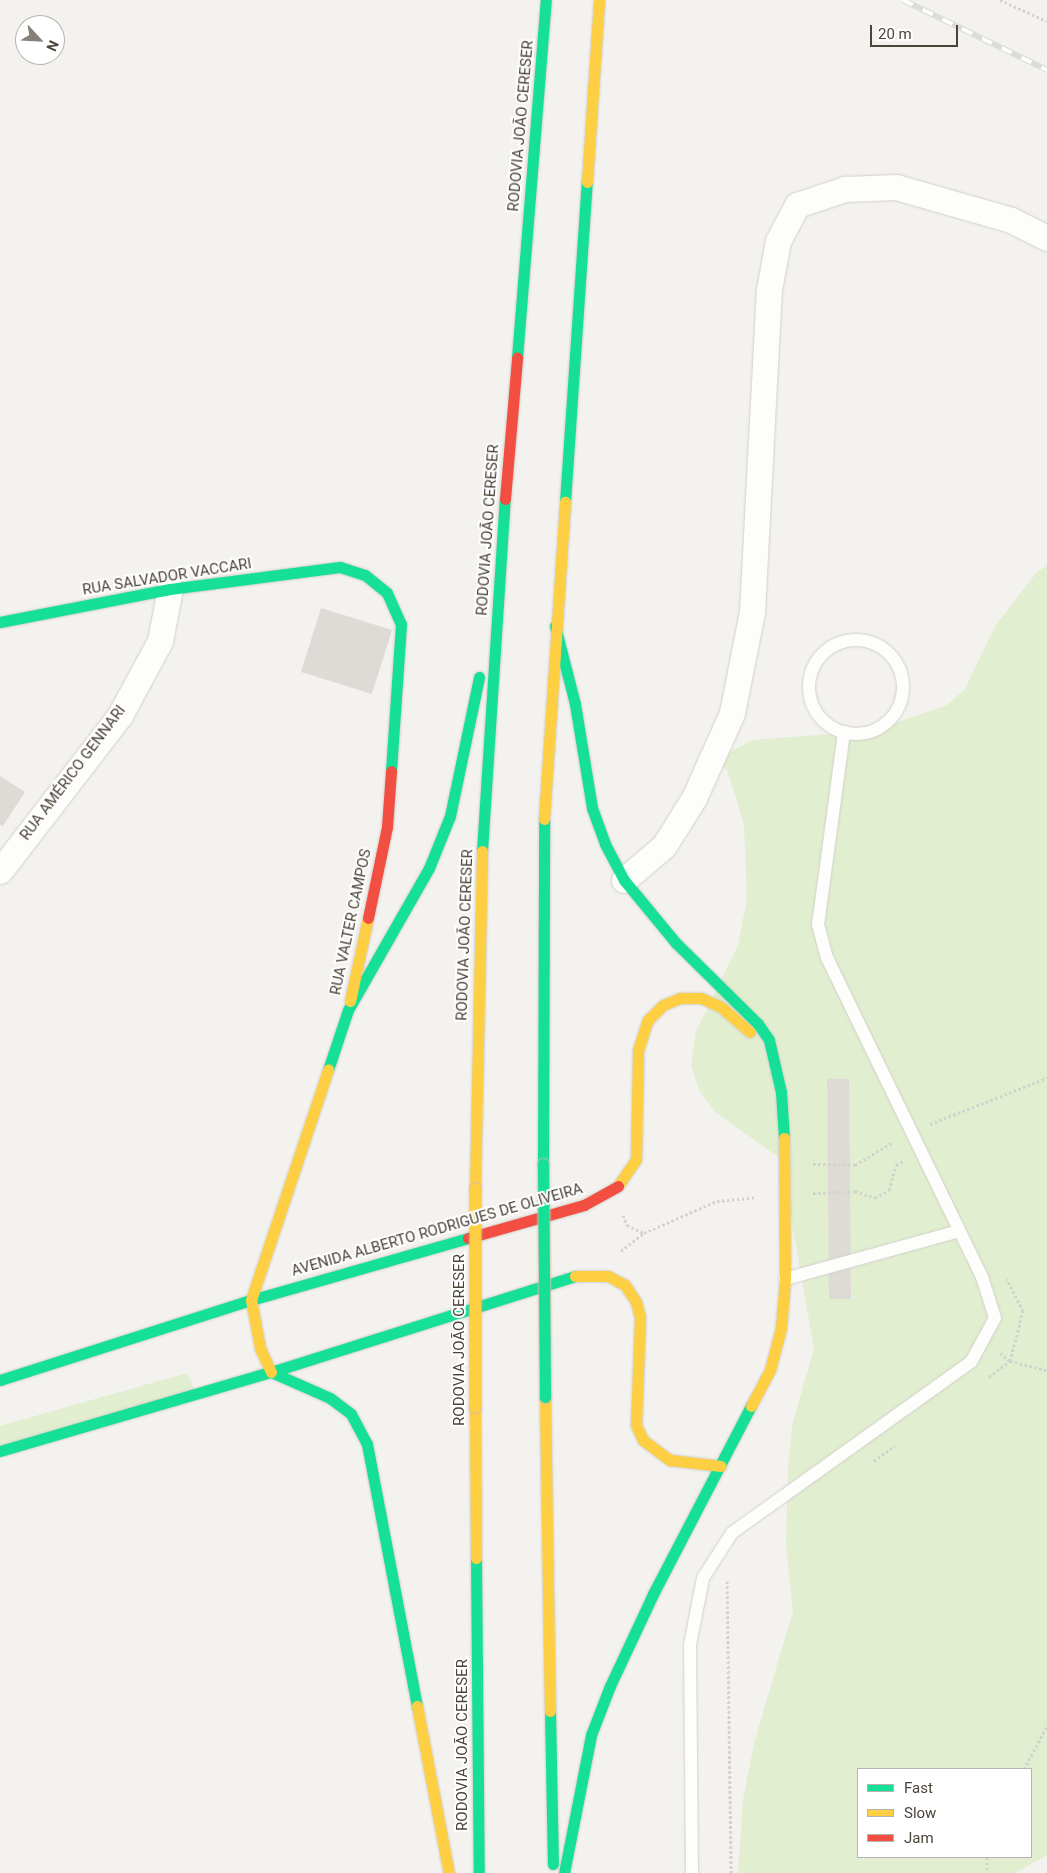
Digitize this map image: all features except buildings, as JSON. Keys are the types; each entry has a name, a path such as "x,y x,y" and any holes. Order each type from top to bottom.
{"main road":[{"name":"RODOVIA JOÃO CERESER","path":"479,1873 475,1188 480,889 499,578 546,0"},
{"path":"553,1873 542,1164 541,863 599,0"},
{"name":"RUA SALVADOR VACCARI","path":"0,622 170,589 340,567"},
{"name":"RUA VALTER CAMPOS","path":"250,1300 348,1010 387,827 401,624 387,593 365,575 340,567"},
{"path":"348,1010 429,868 450,816 499,578"},
{"path":"556,626 573,696 592,808 624,880 676,943 758,1024 769,1040 776,1061 785,1163 785,1279 781,1328 770,1370 653,1594 591,1735 564,1873"},
{"name":"AVENIDA ALBERTO RODRIGUES DE OLIVEIRA","path":"0,1380 250,1300 584,1205 619,1185 629,1174 636,1159 638,1050 648,1020 663,1005 680,998 701,998 721,1007 743,1024 776,1061"},
{"path":"0,1451 271,1372 583,1273 608,1276 625,1285 640,1317 636,1425 643,1440 670,1460 721,1466"},
{"path":"250,1300 260,1348 271,1372 330,1398 351,1414 367,1444 449,1873"}],"street":[{"path":"624,880 664,846 694,798 732,713 752,612 769,290 778,241 798,205 845,189 896,187 1011,220 1047,238"},
{"name":"RUA AMÉRICO GENNARI","path":"0,870 120,715 160,641 170,589"}],"lane":[{"path":"854,639 869,640 888,652 901,670 902,699 886,724 858,734 844,732 830,726 812,703 810,674 827,650 854,639"},
{"path":"692,1873 690,1645 696,1603 712,1562 732,1533 936,1390 971,1362 986,1341 995,1318 993,1302 826,958 818,924 844,732"},
{"path":"785,1279 959,1231"}],"path":[{"path":"1000,0 1047,21"},
{"path":"785,1163 855,1165 911,1132 1047,1078"},
{"path":"625,1285 617,1262 622,1249 644,1233 717,1201 785,1194 854,1191 875,1198 889,1190 896,1165 922,1153"},
{"path":"987,1378 1010,1361 1023,1311 1006,1275"},
{"path":"986,1341 1010,1361 1047,1370"},
{"path":"871,1462 903,1440"},
{"path":"728,1576 731,1873"},
{"path":"1025,1768 1047,1726"},
{"path":"987,1858 987,1873"}],"green space":[{"path":"1047,566 1047,1855 1016,1873 738,1873 743,1800 754,1743 793,1611 786,1545 788,1471 792,1425 814,1349 781,1159 715,1112 699,1090 691,1065 696,1032 738,945 747,899 744,824 728,772 717,759 752,740 871,731 947,705 965,689 995,626 1037,572"},
{"path":"187,1373 197,1395 0,1451 0,1426"}],"railway":[{"path":"903,0 1047,70"}],"traffic: fast":[{"path":"517,358 546,0"},
{"path":"565,502 587,182"},
{"path":"482,851 505,499"},
{"path":"0,622 170,589 340,567 365,575 387,593 401,624 391,771"},
{"path":"555,626 575,704 592,808 605,844 624,880 676,943 758,1024 769,1040 781,1092 784,1138"},
{"path":"348,1010 429,868 450,816 479,677"},
{"path":"543,1164 544,819"},
{"path":"328,1070 348,1010"},
{"path":"543,1164 545,1397"},
{"path":"0,1380 251,1300 468,1238"},
{"path":"0,1451 271,1372 575,1276"},
{"path":"271,1372 330,1398 351,1414 367,1444 417,1706"},
{"path":"564,1873 591,1735 610,1686 653,1594 751,1406"},
{"path":"476,1558 479,1873"},
{"path":"550,1711 553,1864"}],"traffic: slow":[{"path":"587,182 599,0"},
{"path":"544,819 565,502"},
{"path":"475,1188 482,851"},
{"path":"350,1001 368,918"},
{"path":"618,1186 636,1159 638,1050 648,1020 663,1005 680,998 701,998 721,1007 750,1032"},
{"path":"271,1372 260,1348 251,1300 328,1070"},
{"path":"751,1406 770,1370 781,1328 785,1279 784,1138"},
{"path":"475,1188 475,1407"},
{"path":"575,1276 608,1276 625,1285 636,1302 640,1317 636,1425 643,1440 670,1460 721,1466"},
{"path":"545,1397 550,1711"},
{"path":"475,1407 476,1558"},
{"path":"417,1706 449,1873"}],"traffic: jam":[{"path":"505,499 517,358"},
{"path":"368,918 387,827 391,771"},
{"path":"468,1238 584,1205 618,1186"}]}
